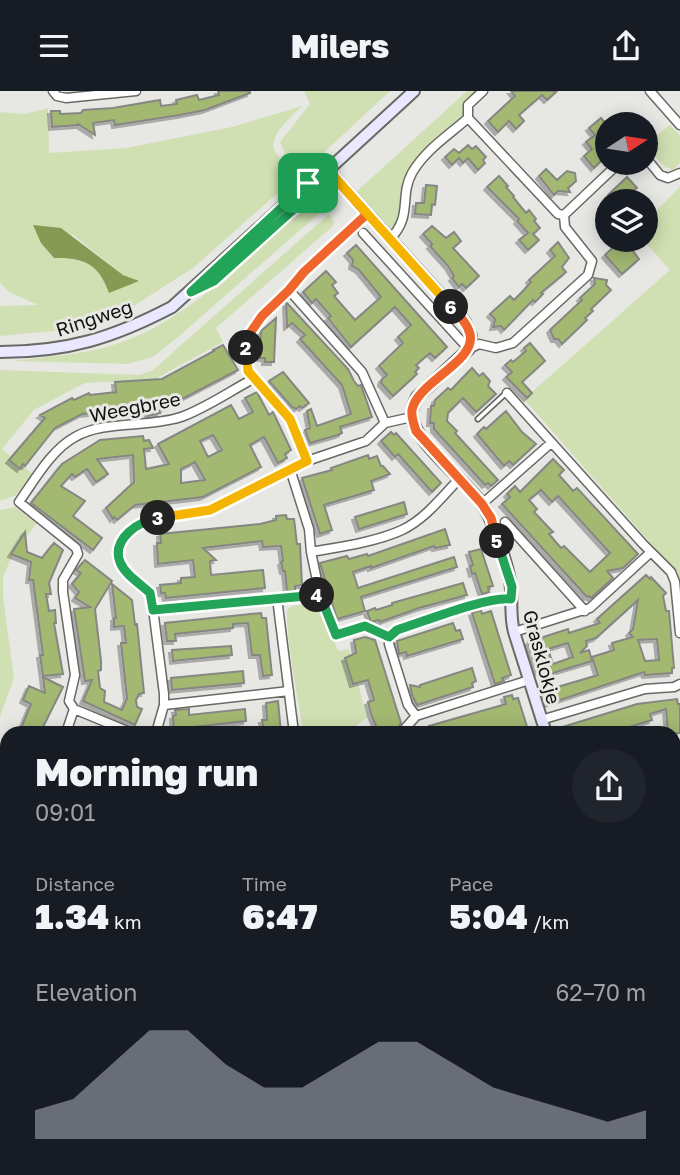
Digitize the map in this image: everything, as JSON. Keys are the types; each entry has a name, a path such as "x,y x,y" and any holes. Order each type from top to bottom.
{"street":[{"path":"55,93 66,98 136,91"},
{"name":"Ringweg","path":"0,352 55,350 86,343 145,321 172,307 414,91"},
{"path":"483,91 468,105 468,118 558,214 564,215"},
{"path":"650,91 680,125"},
{"path":"384,256 402,224 411,174 422,158 468,118"},
{"path":"158,726 164,705 150,593 120,562 118,552 121,543 135,526 150,519 210,510 290,468 366,441 385,423 412,417 417,397 467,347 471,336 465,322 328,170"},
{"path":"658,173 667,178 680,173"},
{"path":"564,215 606,175"},
{"path":"307,461 290,419 248,371 244,353 248,336 262,316 304,272 367,214"},
{"path":"467,347 479,344 496,348 513,343 588,275 592,261 565,227 564,215"},
{"path":"363,233 467,347"},
{"path":"289,290 362,372 385,423"},
{"name":"Weegbree","path":"68,726 74,709 69,701 75,675 63,580 78,554 76,548 19,502 61,447 75,436 92,429 149,424 182,416 253,379"},
{"path":"507,393 674,576 680,633"},
{"name":"Grasklokje","path":"412,417 416,431 482,504 491,518 512,587 510,616 514,632 543,726"},
{"path":"482,504 551,443"},
{"path":"290,468 310,529 311,552 320,595 336,635 365,626 389,637"},
{"path":"311,552 346,546 401,530 430,509 459,479"},
{"path":"505,522 585,611"},
{"path":"514,632 585,611 651,552"},
{"path":"153,610 320,595"},
{"path":"416,716 408,705 389,645 389,637 397,630 465,608 501,598 511,599"},
{"path":"277,599 293,726"},
{"path":"407,726 416,716 529,680"},
{"path":"541,720 645,689 674,687 680,684"},
{"path":"164,705 289,691"},
{"path":"74,709 115,726"}],"lane":[{"path":"478,419 507,393"}],"shaded area":[{"path":"304,91 390,91 303,172 285,154 280,142 310,104"},
{"path":"467,91 480,91 464,109 464,119 411,170 400,222 392,232 355,193"},
{"path":"302,106 282,127 273,145 279,158 298,175 193,268 121,314 73,329 0,336 0,306 38,305 9,292 0,283 0,112 25,114 48,108 49,153 126,148 232,127","holes":["72,234 123,275 138,281 104,277 89,263 74,257 54,258"]},
{"path":"670,125 680,136 680,163 673,170 658,160 658,134"},
{"path":"680,187 680,580 676,572 524,399 670,270 654,252 658,252 658,209"},
{"path":"320,192 332,202 153,357 128,364 12,361 113,345 170,319 249,258"},
{"path":"329,214 334,222 332,227 216,328 223,342 155,379 85,383 34,410 2,449 34,475 16,495 0,501 0,370 140,375 153,370"},
{"path":"33,225 61,228 123,275 139,281 109,293 100,275 89,264 74,259 54,258 41,243"},
{"path":"15,507 37,523 12,556 3,577 3,597 14,678 0,717 0,510"},
{"path":"321,602 337,649 349,649 367,718 355,726 302,726 287,626 287,610 292,606"}],"building":[{"path":"218,91 250,93 205,110 180,115 115,125 114,120 93,123 95,135 78,124 52,127 51,111 60,111 60,114 81,113 83,110 160,100 161,106 177,104 176,100 197,95 199,100 219,95"},
{"path":"511,91 557,91 547,100 542,95 519,115 524,121 516,129 509,121 498,132 488,121 515,96"},
{"path":"595,123 595,135 589,128"},
{"path":"595,135 594,168 584,156 592,149 586,142"},
{"path":"468,145 472,149 476,146 486,157 483,160 485,163 478,170 468,158 463,163 459,158 452,165 445,157 454,149 459,153"},
{"path":"546,169 557,180 567,171 575,173 576,181 568,188 570,192 558,191 554,195 539,176"},
{"path":"499,176 526,213 529,210 540,228 533,234 539,240 528,250 519,240 528,233 517,221 519,219 487,187"},
{"path":"627,177 637,188 636,189 614,189"},
{"path":"426,185 437,186 435,205 432,204 431,215 415,214 416,203 424,203"},
{"path":"432,226 446,238 454,232 461,241 453,248 479,276 466,288 462,284 459,287 448,266 423,234"},
{"path":"558,242 569,258 562,267 566,272 504,330 501,326 493,327 495,319 490,314 510,296 514,300 524,290 531,282 529,280 555,256 550,250"},
{"path":"356,245 447,347 435,358 430,353 416,365 419,368 415,372 417,374 393,396 381,383 387,375 379,366 403,343 398,337 411,325 395,307 351,347 328,318 331,316 316,299 312,303 303,292 326,271 336,282 332,285 338,293 334,296 355,320 381,297 359,270 352,266 353,260 347,253"},
{"path":"608,252 634,252 639,259 622,274 605,255"},
{"path":"594,278 607,280 606,285 611,290 591,309 593,311 585,318 587,320 562,344 558,339 554,339 550,330 582,300 580,298 595,284"},
{"path":"286,302 348,369 358,386 361,385 372,417 340,427 342,433 338,435 310,443 305,430 310,428 307,411 311,409 317,426 351,414 342,385 300,339 305,335 292,323 287,327"},
{"path":"276,318 274,362 265,362 265,358 260,358 259,354 261,331"},
{"path":"530,343 545,361 522,382 532,393 527,398 506,377 512,372 505,365 526,351 524,348"},
{"path":"223,345 238,370 159,411 160,413 148,416 147,407 82,414 55,428 25,466 23,464 20,469 9,460 45,418 40,415 72,398 74,400 89,393 116,392 115,382 162,379"},
{"path":"472,368 479,376 483,373 490,381 488,386 496,394 476,412 463,398 448,413 447,421 498,480 491,486 488,483 485,485 434,429 434,423 430,423 431,406 434,406 435,400 448,388 451,390"},
{"path":"283,372 309,403 302,408 292,407 269,381"},
{"path":"257,392 269,415 273,412 291,450 285,454 287,458 278,463 264,437 250,445 261,467 203,497 135,505 117,520 114,517 113,519 106,508 134,482 133,455 97,459 108,474 96,482 87,469 75,477 72,474 61,486 85,501 73,516 102,538 93,550 31,503 62,464 100,440 143,436 144,441 149,440 153,448 144,449 146,469 169,464 158,444 231,405 239,419 253,412 245,398","holes":["213,435 222,450 208,457 200,441","195,462 205,480 181,483 181,469"]},
{"path":"506,411 522,432 536,444 513,465 509,461 504,466 477,434"},
{"path":"391,432 394,435 396,433 441,483 432,492 398,454 395,457 381,441"},
{"path":"368,455 369,459 377,456 381,466 390,474 371,481 374,490 324,505 332,530 320,534 302,478 332,470 331,468"},
{"path":"553,459 564,470 559,475 573,491 577,488 638,554 623,568 607,571 613,578 591,598 587,597 502,504 510,497 507,494 515,486 520,492","holes":["541,490 552,502 558,496 610,553 590,572 564,546 561,548 549,534 553,532 534,512 537,509 529,500"]},
{"path":"404,502 407,514 359,529 355,517"},
{"path":"286,515 287,519 294,519 297,544 300,544 302,585 295,586 295,591 287,591 281,562 281,546 263,547 262,541 203,548 216,560 210,561 211,575 263,570 265,588 166,598 165,593 161,593 160,585 181,583 181,578 195,577 193,560 158,564 157,543 161,543 160,534 260,524 276,520 276,516"},
{"path":"445,529 450,545 434,546 353,572 358,588 454,557 457,567 361,597 365,611 337,619 320,563 347,556 349,559 367,554 368,556"},
{"path":"25,532 27,552 42,558 54,543 63,550 49,583 51,594 46,594 49,611 55,610 54,623 63,674 43,676 40,655 43,655 33,580 29,580 31,562 11,554"},
{"path":"481,549 493,586 488,587 489,592 482,594 475,573 472,574 470,566 473,565 469,552"},
{"path":"85,560 112,581 95,609 101,661 101,670 98,671 100,688 105,691 104,702 122,710 127,698 121,643 126,643 124,626 114,627 116,618 112,584 132,600 144,693 139,694 136,700 137,707 142,709 135,725 83,701 92,680 85,681 74,609 90,607 75,598 79,592 72,584 81,573 76,570"},
{"path":"646,575 650,579 651,577 666,593 663,596 666,611 669,611 674,668 672,673 645,675 644,672 548,704 544,691 598,675 592,657 614,650 612,643 633,637 629,633 633,629 638,600 596,638 586,641 587,646 580,653 589,650 592,661 543,676 541,671 538,672 528,642 568,629 569,633 600,623 597,619","holes":["657,639 659,660 645,661 638,640","568,643 573,657 553,664 548,649"]},
{"path":"463,583 467,595 380,622 371,622 367,611 376,610"},
{"path":"481,610 482,614 491,611 511,675 495,684 472,613"},
{"path":"261,613 262,618 266,618 272,675 263,676 260,655 252,655 248,623 233,624 233,628 175,634 176,641 167,641 165,623"},
{"path":"453,623 456,631 460,630 463,639 407,656 406,652 399,654 397,641"},
{"path":"365,637 375,640 401,723 399,726 376,726 368,702 374,700 368,680 353,684 345,658 356,653 354,640"},
{"path":"231,646 232,655 173,661 172,650"},
{"path":"472,668 476,681 472,683 473,687 417,705 410,685 420,687"},
{"path":"243,671 244,683 172,690 171,678"},
{"path":"43,677 63,687 44,726 22,726 31,704 23,700 29,686 45,693"},
{"path":"512,695 513,699 518,698 527,726 429,726 506,704 504,697"},
{"path":"677,699 680,704 680,726 667,726 666,709 650,714 652,720 633,726 566,726 637,704"},
{"path":"278,701 280,726 263,726 262,720 267,720 266,703"},
{"path":"189,709 189,715 245,709 246,721 174,726 175,710"}],"route":[{"path":"308,183 191,292 214,281 322,183 328,170 367,214 304,272 262,316 248,336 244,353 248,371 290,419 307,461 210,510 141,522 121,543 118,552 120,562 150,593 153,610 320,595 336,635 365,626 389,637 397,630 465,608 501,598 511,599 512,587 491,518 482,504 416,431 412,417 417,397 469,349 471,336 465,322 328,170 308,183"}]}
